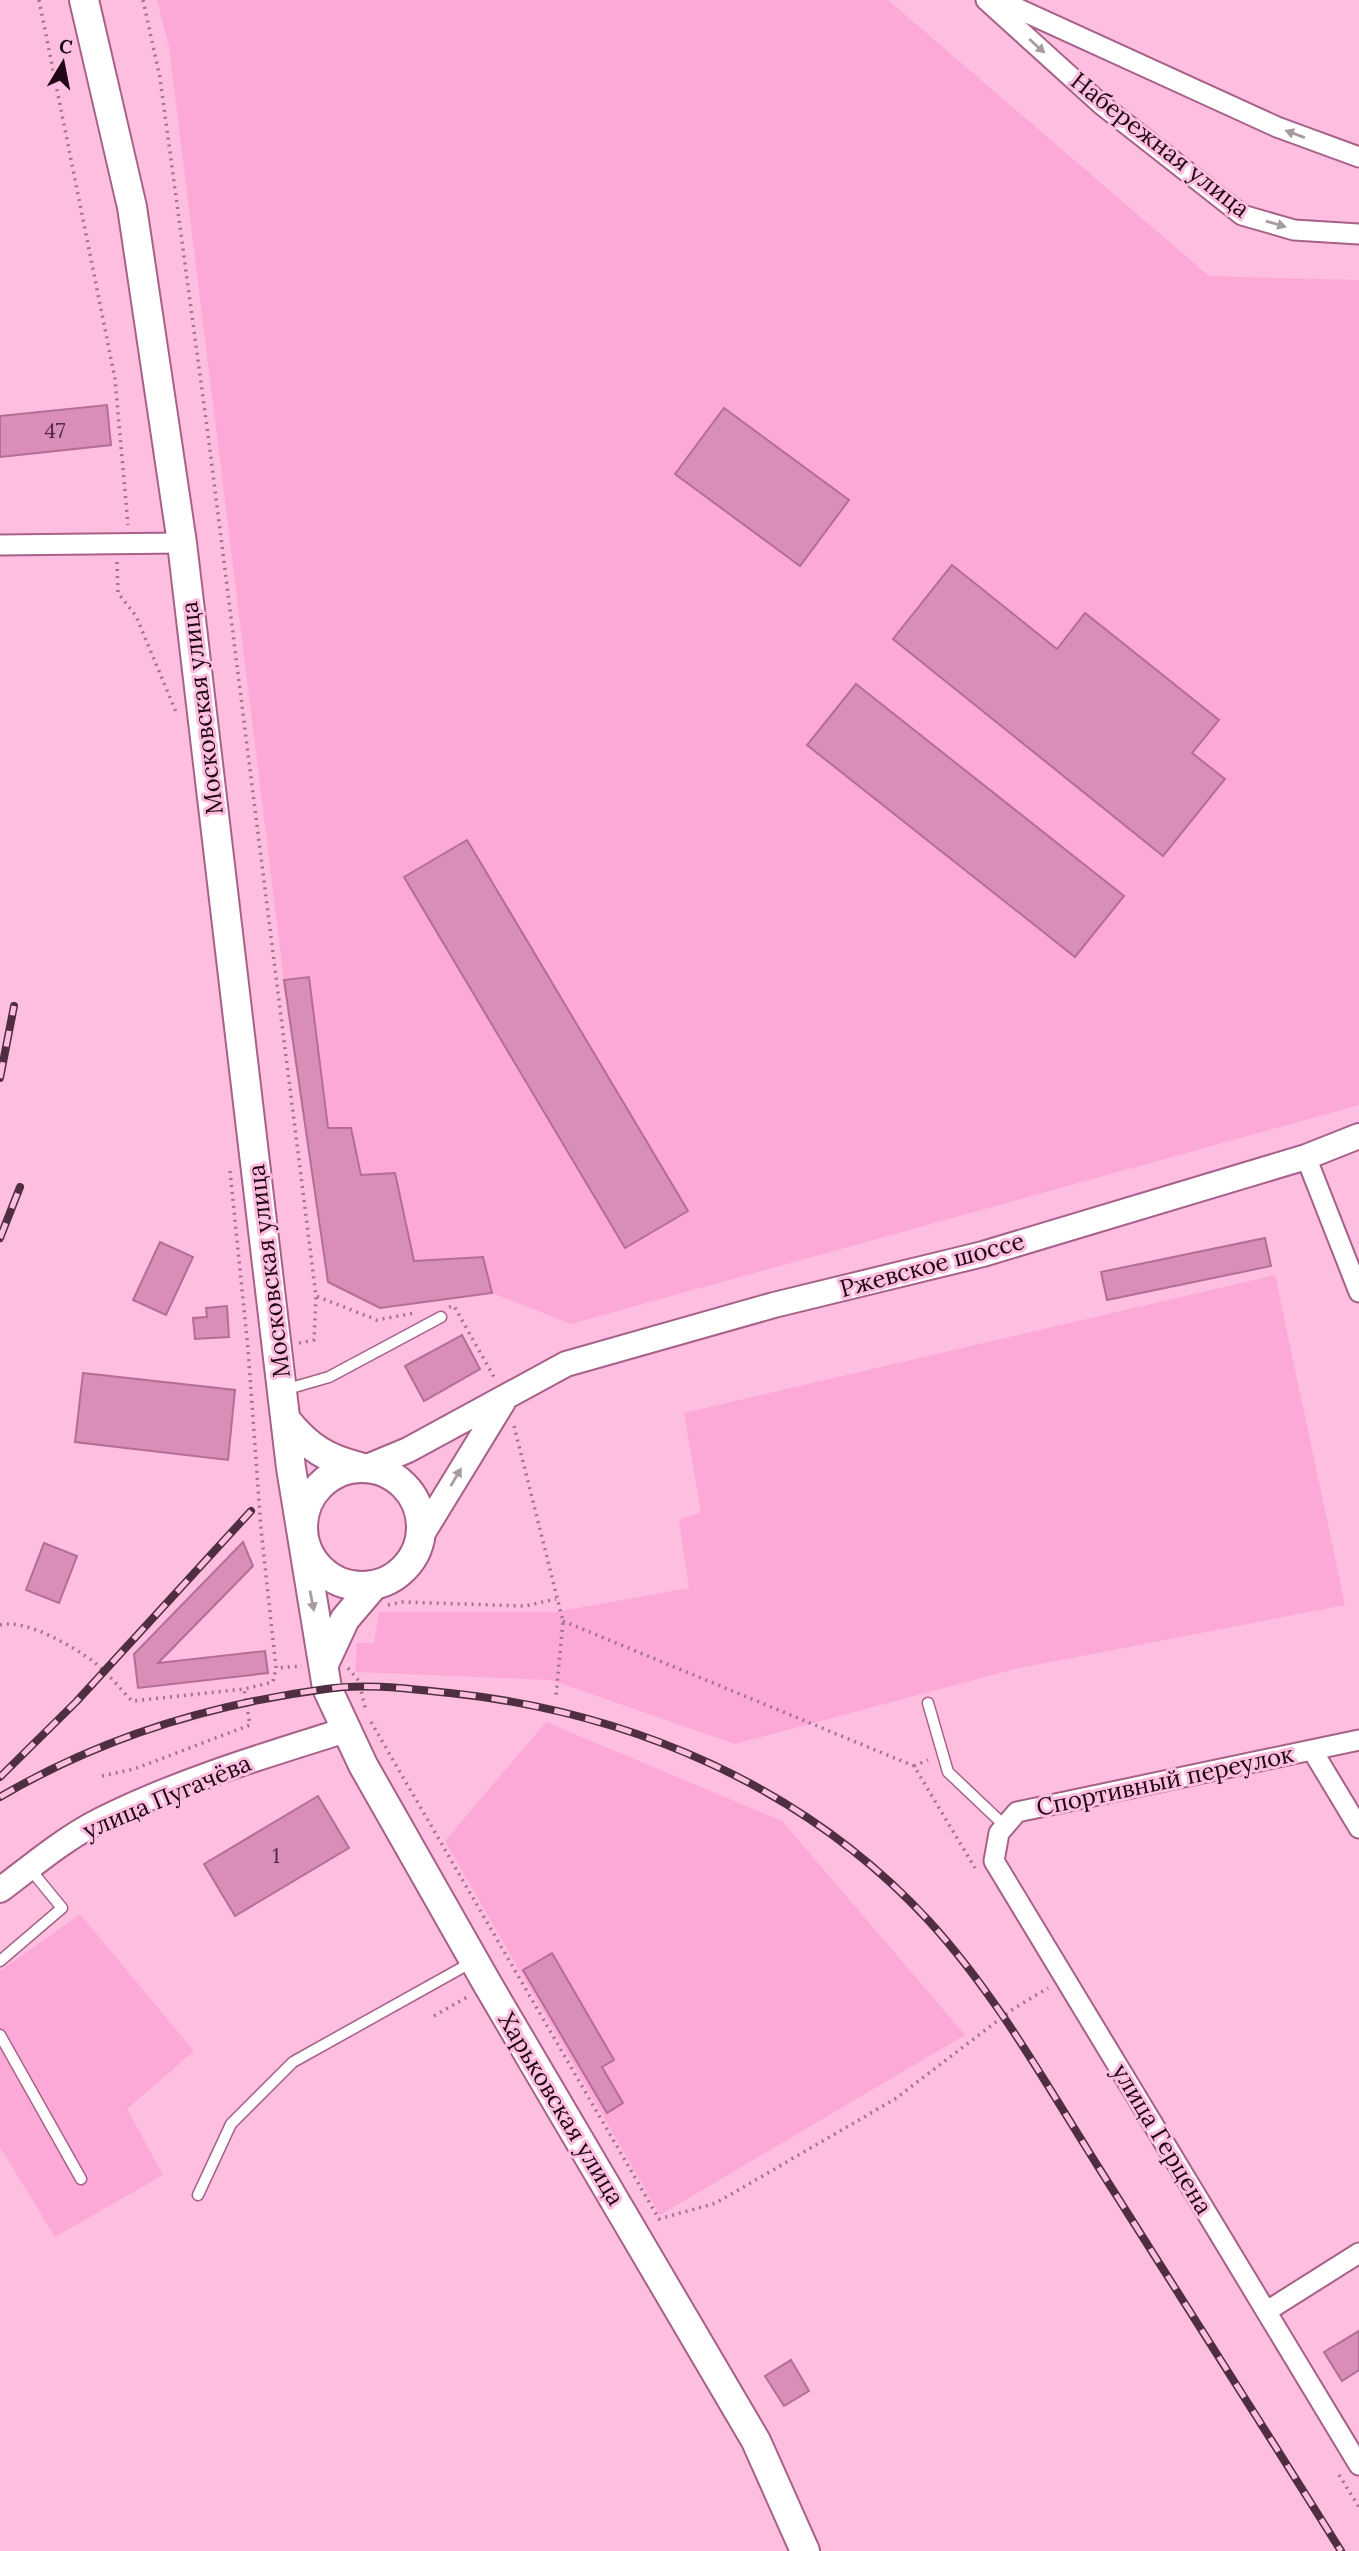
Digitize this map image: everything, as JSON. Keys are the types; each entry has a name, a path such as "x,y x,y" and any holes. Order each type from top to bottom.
{"main road":[{"name":"Московская улица","path":"84,0 132,207 182,543 303,1537"},
{"path":"287,1421 302,1440 320,1454 364,1467 397,1478 418,1504 421,1536 416,1554 405,1568 391,1579 374,1586 358,1587 328,1576 308,1552 303,1537 306,1508 321,1483 333,1475 364,1467"},
{"name":"Харьковская улица","path":"303,1537 336,1662 327,1688 346,1730 474,1961 756,2441 805,2551"},
{"path":"336,1662 345,1619 374,1586"}],"street":[{"name":"Набережная улица","path":"986,0 1102,105 1242,215 1294,230 1359,234"},
{"name":"Набережная улица","path":"999,0 1277,127 1359,157"},
{"path":"0,545 182,543"},
{"name":"Ржевское шоссе","path":"364,1467 408,1450 566,1364 774,1305 983,1254 1306,1157 1359,1136"},
{"path":"1306,1157 1359,1292"},
{"path":"421,1536 507,1395"},
{"name":"улица Пугачёва","path":"0,1890 29,1868 112,1815 213,1771 346,1730"},
{"name":"Спортивный переулок","path":"1011,1819 1359,1740"},
{"path":"1312,1750 1359,1828"},
{"name":"улица Герцена","path":"1011,1819 999,1833 994,1861 1359,2465"},
{"path":"1267,2311 1359,2253"}],"lane":[{"path":"283,1390 329,1377 443,1312"},
{"path":"928,1703 947,1772 1011,1819"},
{"path":"0,1961 62,1909 29,1868"},
{"path":"198,2194 231,2124 293,2062 474,1961"},
{"path":"0,2035 81,2179"}],"path":[{"path":"143,0 160,78 211,455 316,1296 377,1320 425,1311"},
{"path":"443,1312 454,1306 507,1395 563,1621 556,1696"},
{"path":"563,1621 914,1766 977,1871"},
{"path":"0,1625 8,1623 48,1634 94,1662 132,1702 244,1689 273,1682 276,1668"},
{"path":"336,1662 359,1681 367,1714 659,2219 716,2203 895,2099 1013,2009 1048,1988"},
{"path":"102,1776 134,1769 250,1725 244,1689"},
{"path":"1041,1976 1055,2000"},
{"path":"1339,2473 1359,2507"}],"shaded area":[{"path":"157,0 888,0 1209,276 1359,280 1359,1105 571,1324 492,1293 482,1257 414,1261 395,1173 361,1175 351,1128 328,1128 309,978 284,980 169,47"},
{"path":"1275,1275 1345,1605 1015,1669 735,1744 551,1680 355,1672 357,1643 374,1643 379,1612 556,1612 689,1588 679,1520 701,1512 684,1413"},
{"path":"546,1722 782,1821 965,2035 660,2215 445,1841"},
{"path":"80,1914 194,2051 127,2109 163,2175 55,2237 0,2147 0,1971"}],"building":[{"path":"107,405 111,445 0,457 0,416"},
{"path":"724,408 849,500 800,566 675,474"},
{"path":"952,565 1057,649 1085,613 1219,720 1192,753 1225,779 1163,856 893,639"},
{"path":"856,684 1124,896 1075,957 807,745"},
{"path":"467,840 688,1211 625,1248 404,877"},
{"path":"309,977 328,1128 351,1128 361,1175 395,1173 414,1261 483,1257 492,1293 380,1308 328,1282 284,980"},
{"path":"1265,1238 1271,1266 1107,1300 1101,1272"},
{"path":"160,1242 193,1257 166,1315 133,1300"},
{"path":"227,1306 229,1337 195,1339 193,1318 207,1317 206,1308"},
{"path":"462,1335 480,1369 424,1401 405,1366"},
{"path":"83,1373 235,1390 228,1460 75,1442"},
{"path":"243,1542 253,1566 158,1663 265,1651 268,1673 138,1688 134,1654"},
{"path":"44,1543 77,1556 59,1603 26,1590"},
{"path":"318,1796 349,1848 235,1916 204,1864"},
{"path":"552,1953 614,2060 602,2067 623,2103 607,2113 523,1970"},
{"path":"1359,2331 1359,2370 1342,2381 1324,2352"},
{"path":"791,2360 809,2391 784,2406 765,2376"}],"railway":[{"path":"0,1078 14,1006"},
{"path":"0,1238 20,1187"},
{"path":"0,1777 76,1702 251,1511"},
{"path":"0,1797 77,1757 157,1726 241,1704 326,1689 357,1687 450,1693 517,1703 583,1718 648,1738 710,1763 770,1794 826,1831 879,1873 928,1920 976,1978 1040,2072 1341,2551"}]}
